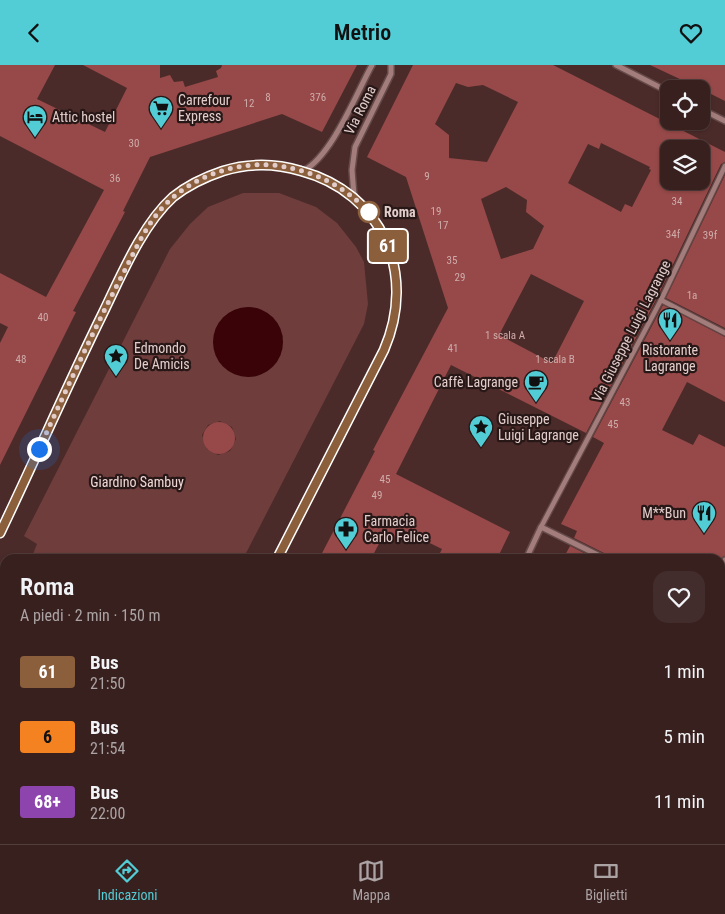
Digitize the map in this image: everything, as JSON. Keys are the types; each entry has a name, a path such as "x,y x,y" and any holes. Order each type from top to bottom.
{"street":[{"name":"Via Roma","path":"302,171 315,162 329,144 372,65"},
{"name":"Via Roma","path":"354,197 352,171 355,147 391,74 391,65"},
{"path":"616,65 660,87"},
{"path":"710,114 725,121"},
{"path":"0,533 113,291 141,240 160,211 173,197 190,185 211,175 235,167 269,165 302,171 325,179 354,197 377,223 391,255 397,289 394,319 380,357 281,554"},
{"name":"Via Giuseppe Luigi Lagrange","path":"528,554 661,300 725,166"},
{"path":"661,300 725,333"},
{"path":"542,527 596,554"}],"green space":[{"name":"Giardino Sambuy","path":"243,193 279,193 316,207 337,223 356,247 364,262 368,304 364,324 246,554 33,554 37,544 24,536 170,249 190,224 208,207","holes":["241,308 253,308 283,336 275,362 268,370 254,377 229,313","220,421 232,427 236,439 230,451 218,455 207,449 202,435 208,425"]}],"shaded area":[{"path":"248,307 261,310 273,317 280,329 283,342 280,355 273,367 261,374 248,377 235,374 223,367 216,355 213,342 216,329 223,317 235,310"}],"building":[{"path":"0,65 55,65 37,99 105,132 127,88 83,65 160,65 160,78 170,75 174,82 183,81 185,87 218,77 216,71 222,65 357,65 322,132 282,114 150,157 123,211 125,212 73,311 76,312 0,465 0,343 8,327 0,323 0,273 46,297 104,190 0,136"},
{"path":"413,65 553,65 660,119 660,130 682,130 701,140 660,140 660,190 709,190 657,298 586,433 451,365 396,474 510,532 499,554 440,554 442,549 401,529 395,540 384,534 374,554 322,554 375,451 373,450 448,308 406,177 367,157","holes":["456,83 468,87 483,85 518,102 487,162 449,158 449,135 435,124","601,143 650,167 649,169 651,170 632,207 625,204 621,212 568,183 588,144 599,149","506,187 527,200 526,212 544,226 533,249 501,259 481,199","531,274 584,301 552,363 499,335"]},
{"path":"650,65 725,65 725,101 710,94 710,80 682,80"},
{"path":"710,144 725,152 725,162 721,164 710,187"},
{"path":"725,175 725,328 666,298"},
{"path":"663,305 725,337 725,402 687,382 662,430 693,445 699,434 725,447 725,554 606,554 574,538 577,531 561,524 604,443 593,437"},
{"path":"219,422 225,423 230,427 234,432 234,444 230,449 225,453 219,454 213,453 208,449 204,444 203,438 204,432 208,427 213,423"},
{"path":"570,546 586,554 566,554"}],"bus line":[{"name":"61","path":"0,533 72,376 134,252 154,219 173,197 200,180 235,167 269,165 310,173 337,185 354,197 369,212 384,236 396,274 397,289 394,319 384,350 280,554"}],"place":[{"name":"Carrefour Express","path":"161,129"},
{"name":"Attic hostel","path":"35,138"},
{"name":"Roma","path":"369,212"},
{"name":"Ristorante Lagrange","path":"670,341"},
{"name":"Edmondo De Amicis","path":"116,377"},
{"name":"Caffè Lagrange","path":"536,403"},
{"name":"Giuseppe Luigi Lagrange","path":"481,448"},
{"name":"M**Bun","path":"704,534"},
{"name":"Farmacia Carlo Felice","path":"346,550"}],"route":[{"path":"39,449 72,376 144,234 166,204 184,189 211,175 235,167 269,165 291,168 325,179 354,197 369,212"}]}
